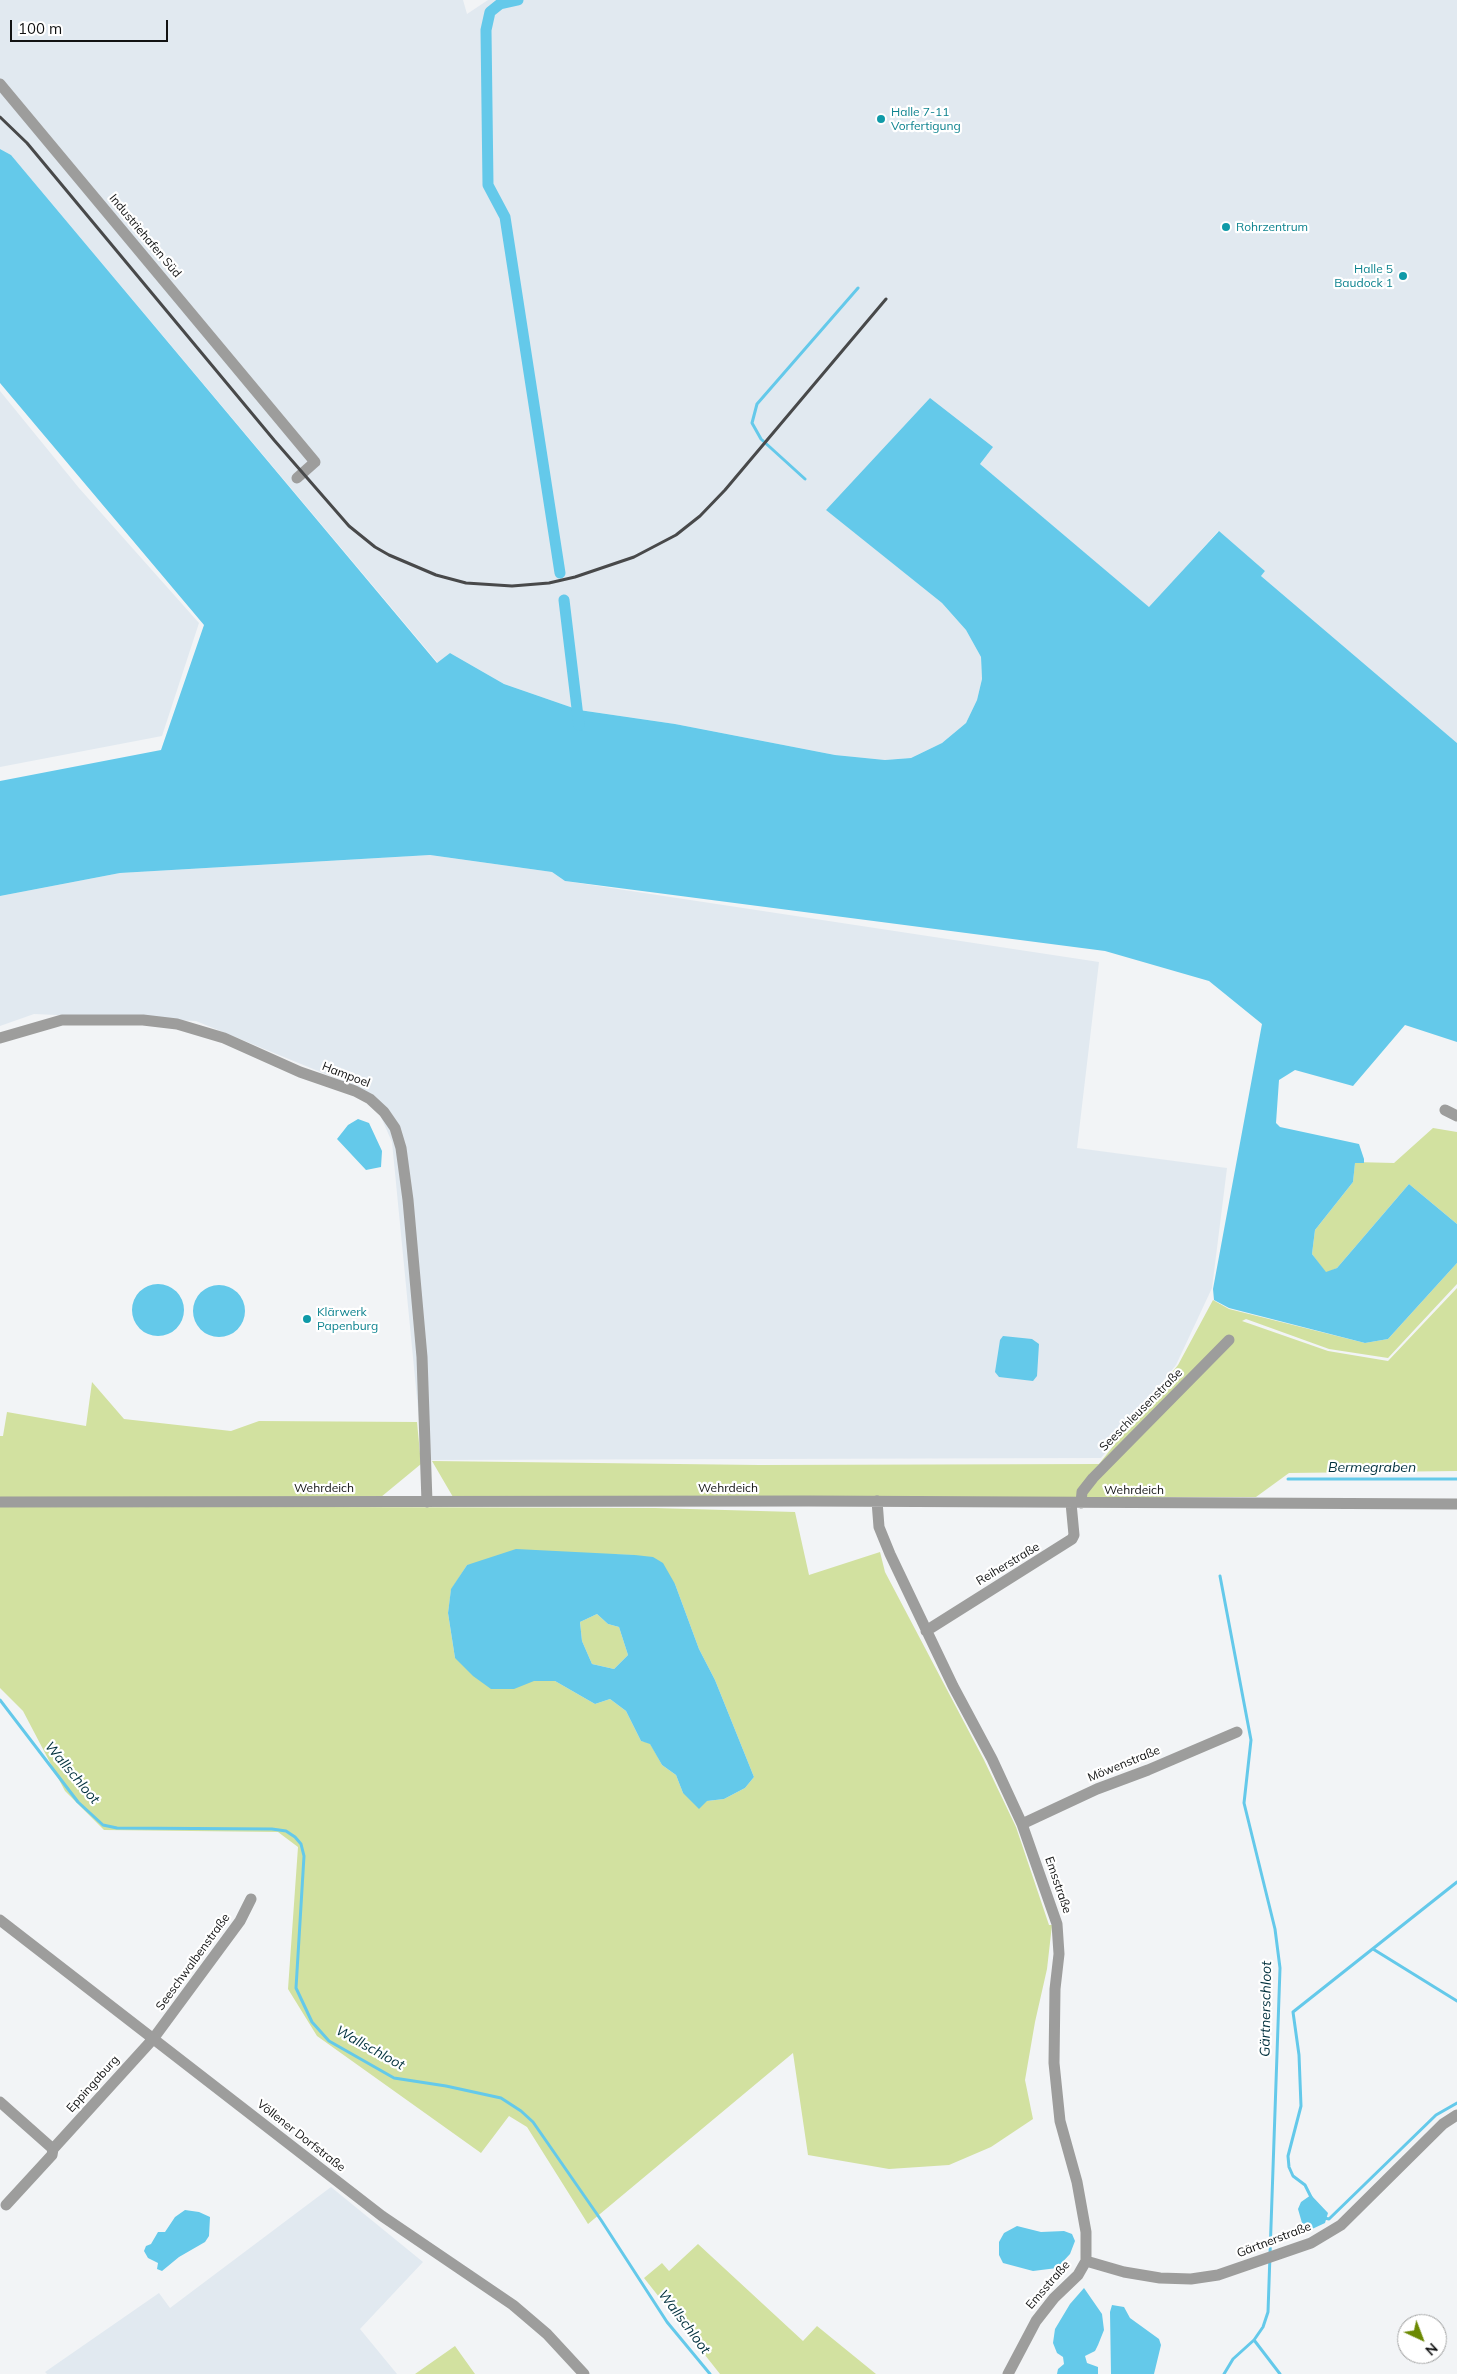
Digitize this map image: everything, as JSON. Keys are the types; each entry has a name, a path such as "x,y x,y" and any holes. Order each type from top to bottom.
{"street":[{"name":"Industriehafen Süd","path":"0,84 315,462 297,478"},
{"name":"Hampoel","path":"0,1038 62,1020 143,1020 177,1024 224,1038 300,1072 355,1091 370,1099 384,1112 394,1128 401,1148 408,1200 422,1357 427,1502"},
{"path":"1445,1110 1457,1116"},
{"name":"Seeschleusenstraße","path":"1076,1503 1093,1478 1229,1340"},
{"name":"Wehrdeich","path":"0,1502 877,1501 1457,1504"},
{"name":"Emsstraße","path":"877,1501 879,1527 926,1631 992,1758 1022,1824 1057,1924 1059,1954 1054,1989 1054,2063 1060,2121 1076,2182 1086,2232 1086,2261 1078,2275 1054,2298 1036,2320 1008,2374"},
{"name":"Reiherstraße","path":"926,1631 1072,1540 1076,1503"},
{"name":"Möwenstraße","path":"1022,1824 1097,1789 1148,1770 1237,1732"},
{"name":"Seeschwalbenstraße","path":"153,2039 240,1921 252,1898"},
{"name":"Völlener Dorfstraße","path":"0,1920 382,2216 513,2306 547,2334 584,2374"},
{"name":"Eppingaburg","path":"6,2205 52,2155 53,2149 153,2039"},
{"path":"0,2102 53,2149"},
{"name":"Gärtnerstraße","path":"1086,2261 1124,2272 1160,2278 1191,2279 1218,2276 1311,2243 1341,2225 1443,2124 1457,2115"}],"shaded area":[{"path":"0,0 463,0 467,14 488,0 1457,0 1457,743 1261,576 1265,571 1218,531 1150,608 980,464 992,448 826,509 942,603 966,630 981,657 982,679 977,700 966,723 942,743 911,758 885,760 835,755 675,724 579,710 504,684 450,653 438,663 11,155 0,149"},
{"path":"0,391 79,488 199,623 162,736 0,767"},
{"path":"430,855 552,872 565,881 1099,962 1077,1148 1227,1168 1212,1288 1176,1365 1101,1458 423,1460 392,1142 380,1115 362,1089 196,1021 34,1014 0,1026 0,896 120,873"},
{"path":"331,2187 423,2262 360,2329 397,2374 47,2374 45,2372 159,2293 170,2308"}],"green space":[{"path":"1433,1128 1457,1132 1457,1224 1409,1184 1337,1268 1326,1273 1312,1254 1315,1230 1353,1182 1355,1162 1394,1163"},
{"path":"1457,1263 1457,1284 1388,1358 1329,1349 1246,1319 1242,1321 1328,1351 1388,1361 1457,1288 1457,1471 1289,1473 1256,1497 453,1497 432,1461 760,1465 1099,1464 1178,1365 1213,1300 1229,1309 1365,1343 1388,1339"},
{"path":"92,1382 124,1419 231,1431 259,1421 417,1422 421,1464 381,1497 0,1498 0,1436 3,1436 7,1412 86,1426"},
{"path":"0,1506 655,1508 795,1512 809,1575 880,1552 885,1572 984,1760 1016,1827 1049,1925 1052,1925 1047,1969 1025,2080 1033,2119 991,2147 949,2165 889,2169 808,2155 793,2053 588,2224 527,2127 509,2116 481,2153 317,2036 288,1989 298,1847 278,1832 104,1830 65,1791 23,1711 0,1688","holes":["587,1554 635,1555 675,1584 699,1649 715,1680 754,1777 745,1788 724,1799 707,1801 683,1793 676,1775 662,1765 650,1743 641,1741 626,1711 610,1699 595,1704 555,1681 534,1681 455,1658 448,1613 451,1590 467,1565"]},
{"path":"597,1614 608,1624 619,1627 628,1655 614,1669 592,1664 582,1641 580,1622"},
{"path":"698,2244 803,2341 817,2326 876,2374 720,2374 644,2278 662,2263 669,2271"},
{"path":"455,2346 475,2374 415,2374"}],"water":[{"path":"0,149 11,155 437,663 450,653 504,684 579,710 675,724 835,755 885,760 911,758 942,743 966,723 977,700 982,679 981,657 966,630 942,603 826,510 930,398 993,447 980,464 1149,607 1219,531 1265,571 1261,576 1457,743 1457,1042 1405,1025 1353,1086 1295,1070 1279,1080 1276,1123 1280,1127 1359,1144 1364,1163 1355,1163 1353,1182 1315,1230 1312,1254 1326,1272 1337,1268 1409,1184 1457,1224 1457,1263 1388,1339 1365,1343 1229,1308 1214,1300 1213,1289 1262,1024 1209,981 1105,951 565,881 552,872 430,855 120,873 0,896 0,781 161,750 204,625 0,383"},
{"path":"358,1119 369,1123 382,1151 381,1167 366,1170 337,1139 348,1125"},
{"path":"158,1284 168,1286 176,1292 182,1300 184,1310 182,1320 176,1328 168,1334 158,1336 148,1334 140,1328 134,1320 132,1310 134,1300 140,1292 148,1286"},
{"path":"219,1285 229,1287 237,1293 243,1301 245,1311 243,1321 237,1329 229,1335 219,1337 209,1335 201,1329 195,1321 193,1311 195,1301 201,1293 209,1287"},
{"path":"1003,1336 1032,1339 1039,1344 1037,1376 1033,1381 999,1377 995,1372 1000,1340"},
{"path":"516,1549 635,1555 653,1557 663,1563 675,1584 699,1649 715,1680 754,1777 745,1788 724,1799 707,1801 699,1809 683,1793 676,1775 662,1765 650,1744 641,1741 626,1711 610,1699 595,1704 555,1681 534,1681 514,1689 491,1689 473,1676 455,1658 448,1613 451,1589 467,1565","holes":["597,1614 608,1624 619,1627 628,1655 614,1669 592,1664 582,1641 580,1622"]},
{"path":"1311,2195 1328,2213 1325,2223 1310,2230 1304,2230 1298,2209 1301,2202"},
{"path":"185,2210 199,2212 210,2217 209,2236 205,2242 179,2257 162,2271 157,2269 158,2263 148,2258 144,2251 146,2246 151,2244 158,2232 165,2232 175,2217"},
{"path":"1017,2226 1041,2232 1064,2231 1072,2234 1075,2241 1070,2254 1057,2268 1033,2271 1003,2263 999,2255 999,2242 1004,2233"},
{"path":"1084,2288 1102,2314 1104,2330 1098,2345 1095,2351 1085,2356 1087,2363 1098,2367 1098,2374 1057,2374 1058,2369 1064,2364 1063,2357 1057,2353 1053,2343 1055,2329 1070,2304"},
{"path":"1112,2305 1124,2307 1130,2318 1159,2339 1161,2345 1154,2374 1111,2374 1110,2312"}],"waterway":[{"path":"518,0 500,4 490,12 486,30 488,185 505,217 560,573"},
{"path":"805,479 761,439 752,423 757,404 858,288"},
{"path":"564,600 579,725"},
{"name":"Bermegraben","path":"1288,1479 1457,1479"},
{"name":"Gärtnerschloot","path":"1220,1576 1251,1740 1244,1803 1275,1929 1280,1968 1268,2312 1263,2327 1254,2340 1233,2359 1224,2374"},
{"name":"Wallschloot","path":"0,1700 78,1802 103,1825 117,1828 272,1829 286,1831 295,1837 301,1844 304,1856 296,1988 312,2022 329,2041 394,2078 446,2086 501,2098 521,2111 533,2122 601,2220 667,2322 710,2374"},
{"path":"1312,2199 1305,2185 1293,2176 1289,2167 1288,2156 1301,2106 1299,2055 1293,2012 1457,1882"},
{"path":"1373,1949 1457,2001"},
{"path":"1324,2218 1329,2219 1436,2115 1457,2103"},
{"path":"1254,2340 1280,2374"}],"railway":[{"path":"0,117 27,143 274,440 349,526 375,547 389,555 436,575 466,583 512,586 549,583 575,577 634,557 676,535 700,516 725,490 886,299"}],"place":[{"name":"Halle 7-11 Vorfertigung","path":"881,119"},
{"name":"Rohrzentrum","path":"1226,227"},
{"name":"Halle 5 Baudock 1","path":"1403,276"},
{"name":"Klärwerk Papenburg","path":"307,1319"}]}
